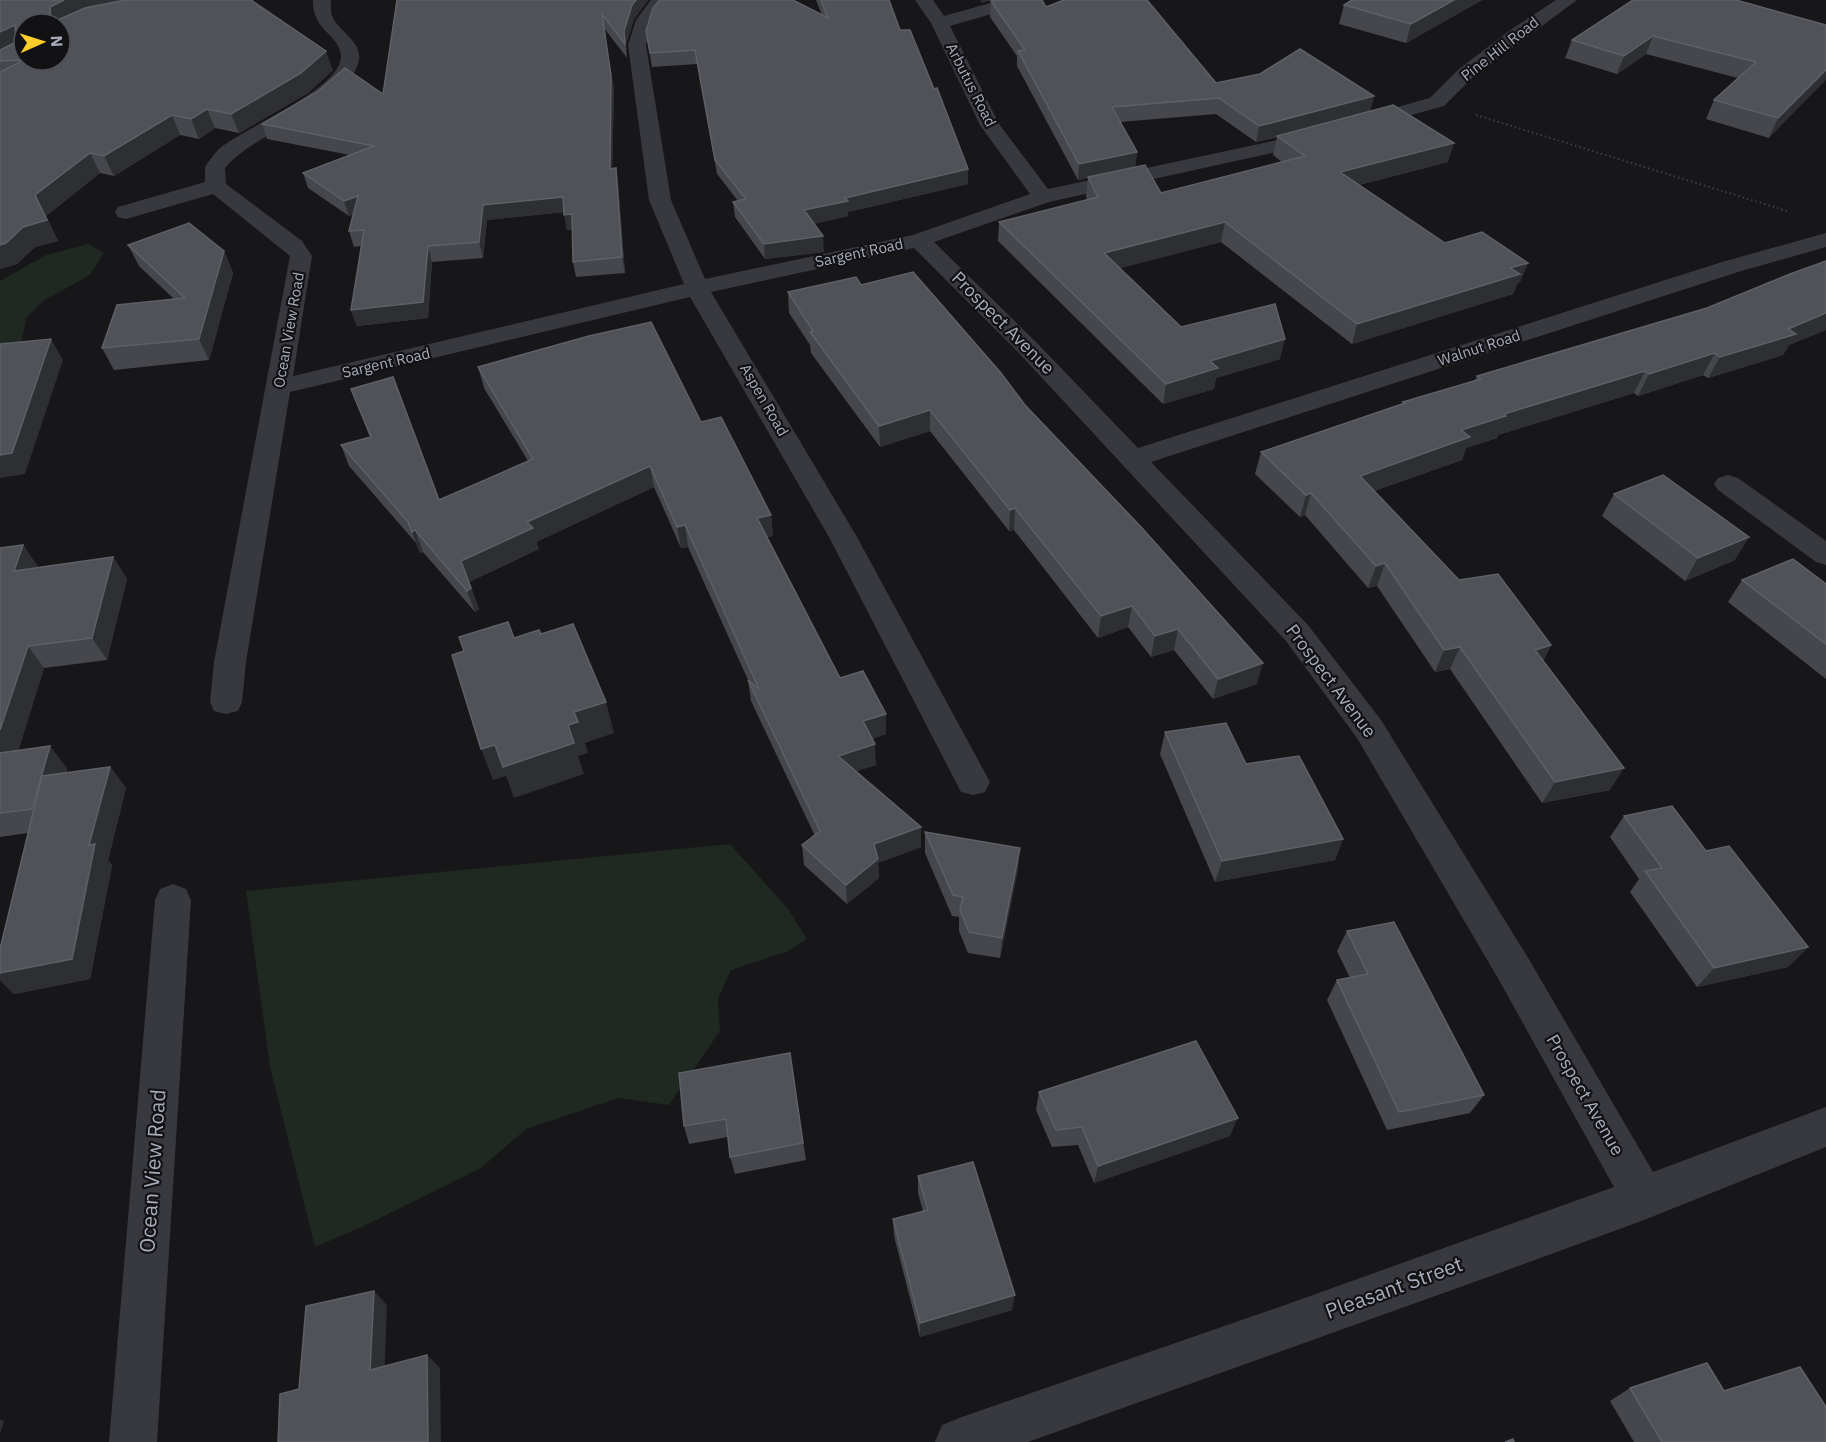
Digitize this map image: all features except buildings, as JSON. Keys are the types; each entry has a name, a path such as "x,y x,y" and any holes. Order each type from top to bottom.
{"street":[{"path":"126,212 216,186 215,167 227,153 320,95 342,78 350,60 348,44 331,29 322,16 322,0"},
{"name":"Aspen Road","path":"662,0 652,7 641,25 637,45 660,200 697,288 843,537 973,782"},
{"name":"Arbutus Road","path":"924,0 940,23 990,125 1043,197"},
{"path":"940,23 1020,0"},
{"name":"Pine Hill Road","path":"1435,103 1466,73 1515,35 1568,0"},
{"name":"Sargent Road","path":"279,387 402,360 697,288 919,240 1043,197 1276,146 1435,103"},
{"name":"Ocean View Road","path":"216,186 294,246 301,256 226,702"},
{"name":"Prospect Avenue","path":"919,240 1027,346 1297,633 1369,729 1513,968 1644,1198"},
{"name":"Walnut Road","path":"1134,458 1730,267 1826,240"},
{"path":"1728,484 1826,555"},
{"name":"Ocean View Road","path":"132,1442 173,900"},
{"name":"Pleasant Street","path":"959,1442 1644,1198 1826,1127"}],"path":[{"path":"1435,103 1792,213"}],"shaded area":[{"path":"88,244 104,253 90,275 43,301 26,318 22,340 0,367 0,281 46,255"},
{"path":"730,844 788,909 807,939 788,951 731,970 718,999 720,1031 669,1105 618,1098 526,1129 481,1168 362,1227 315,1247 270,1067 246,891"}]}
